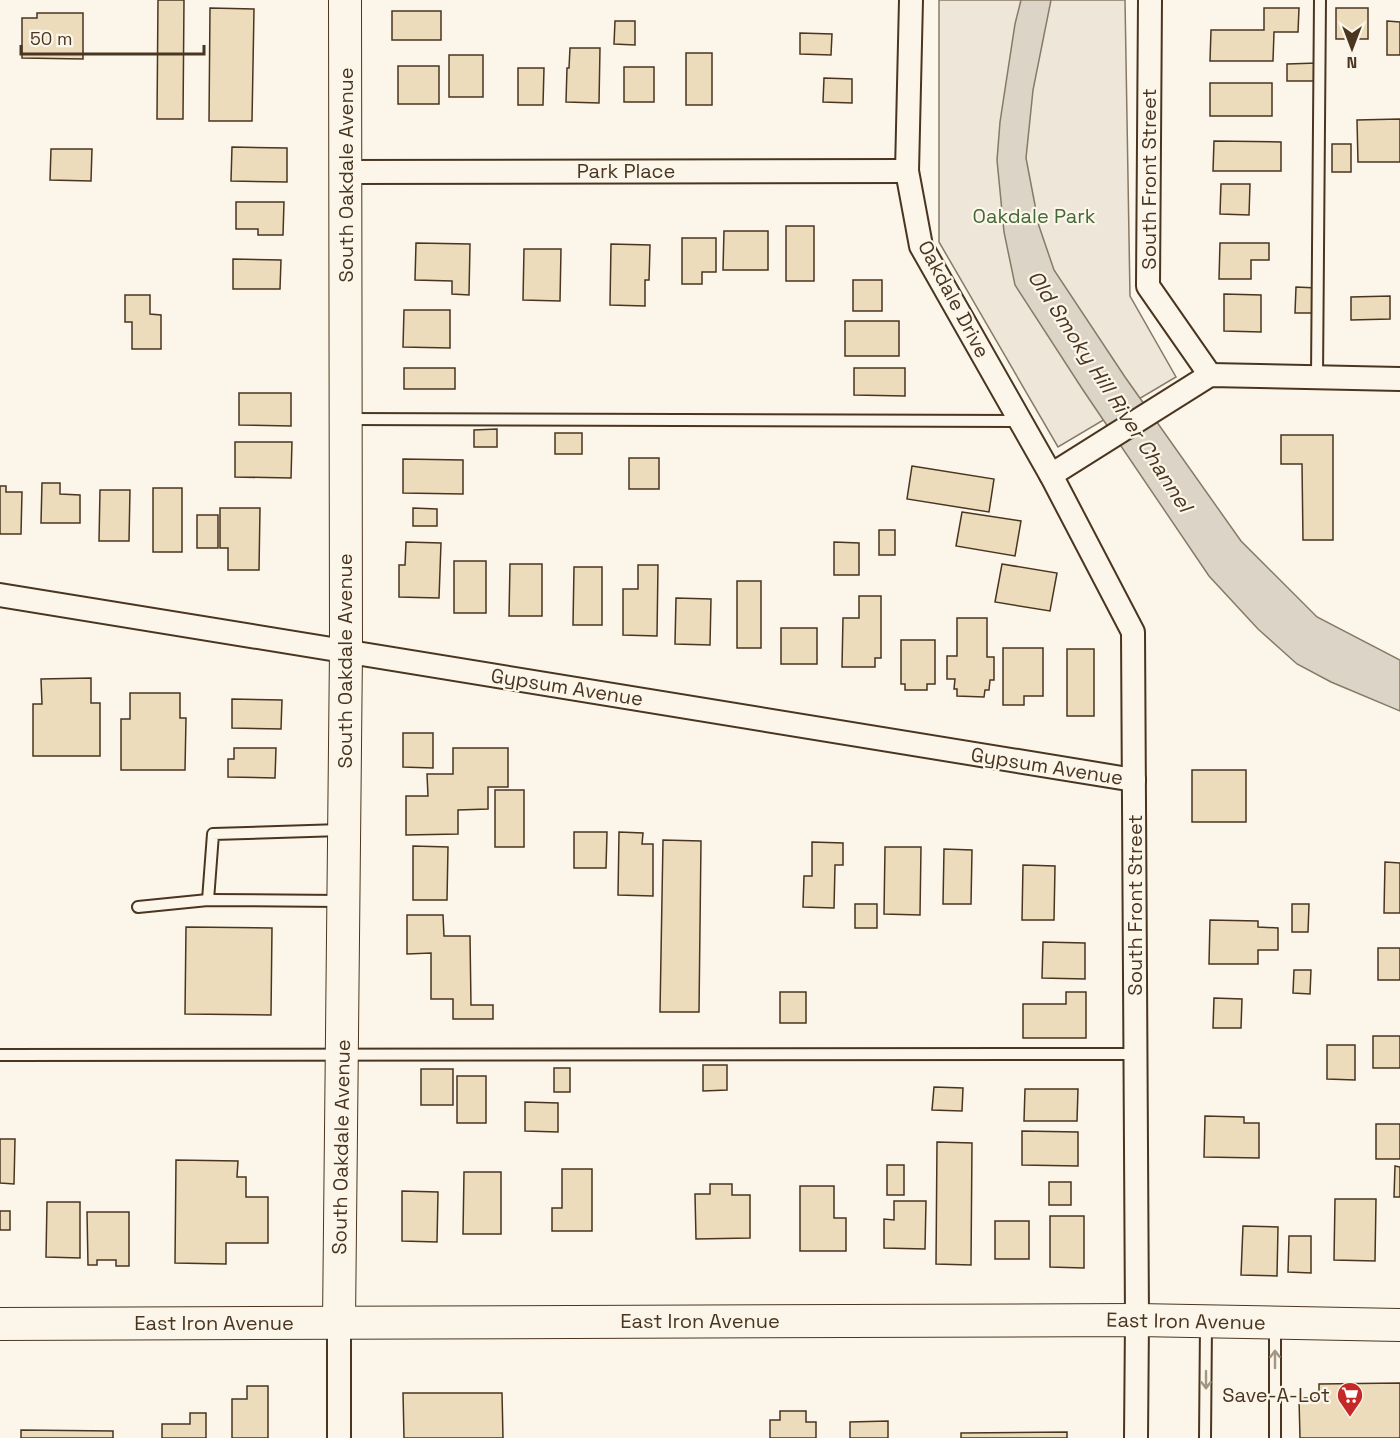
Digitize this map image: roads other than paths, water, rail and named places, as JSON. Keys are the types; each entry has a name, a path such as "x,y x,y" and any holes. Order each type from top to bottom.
{"street":[{"name":"South Oakdale Avenue","path":"339,1323 346,650 345,0"},
{"name":"Oakdale Drive","path":"911,0 907,171 921,246 1050,475"},
{"name":"South Front Street","path":"1150,0 1148,285 1210,375"},
{"name":"Park Place","path":"346,172 907,171"},
{"path":"1050,475 1210,375 1400,379"},
{"name":"South Front Street","path":"1050,475 1133,632 1136,1438"},
{"name":"Gypsum Avenue","path":"0,595 1134,780"},
{"name":"East Iron Avenue","path":"0,1324 1137,1320 1400,1325"},
{"path":"339,1323 339,1438"}],"lane":[{"path":"1317,377 1320,0"},
{"path":"346,419 1020,421"},
{"path":"208,900 213,834 344,830"},
{"path":"138,907 208,900 343,901"},
{"path":"0,1055 1136,1054"},
{"path":"1205,1438 1206,1321"},
{"path":"1275,1323 1275,1438"}],"water":[{"name":"Old Smoky Hill River Channel","path":"1021,0 1051,0 1033,90 1026,158 1039,226 1054,270 1125,377 1241,541 1317,617 1400,660 1400,711 1331,682 1297,664 1258,629 1209,576 1015,285 1004,232 997,160 1000,122 1015,24"}],"place":[{"name":"Save-A-Lot","path":"1350,1418"}],"park label":[{"name":"Oakdale Park","path":"1034,216"}]}
